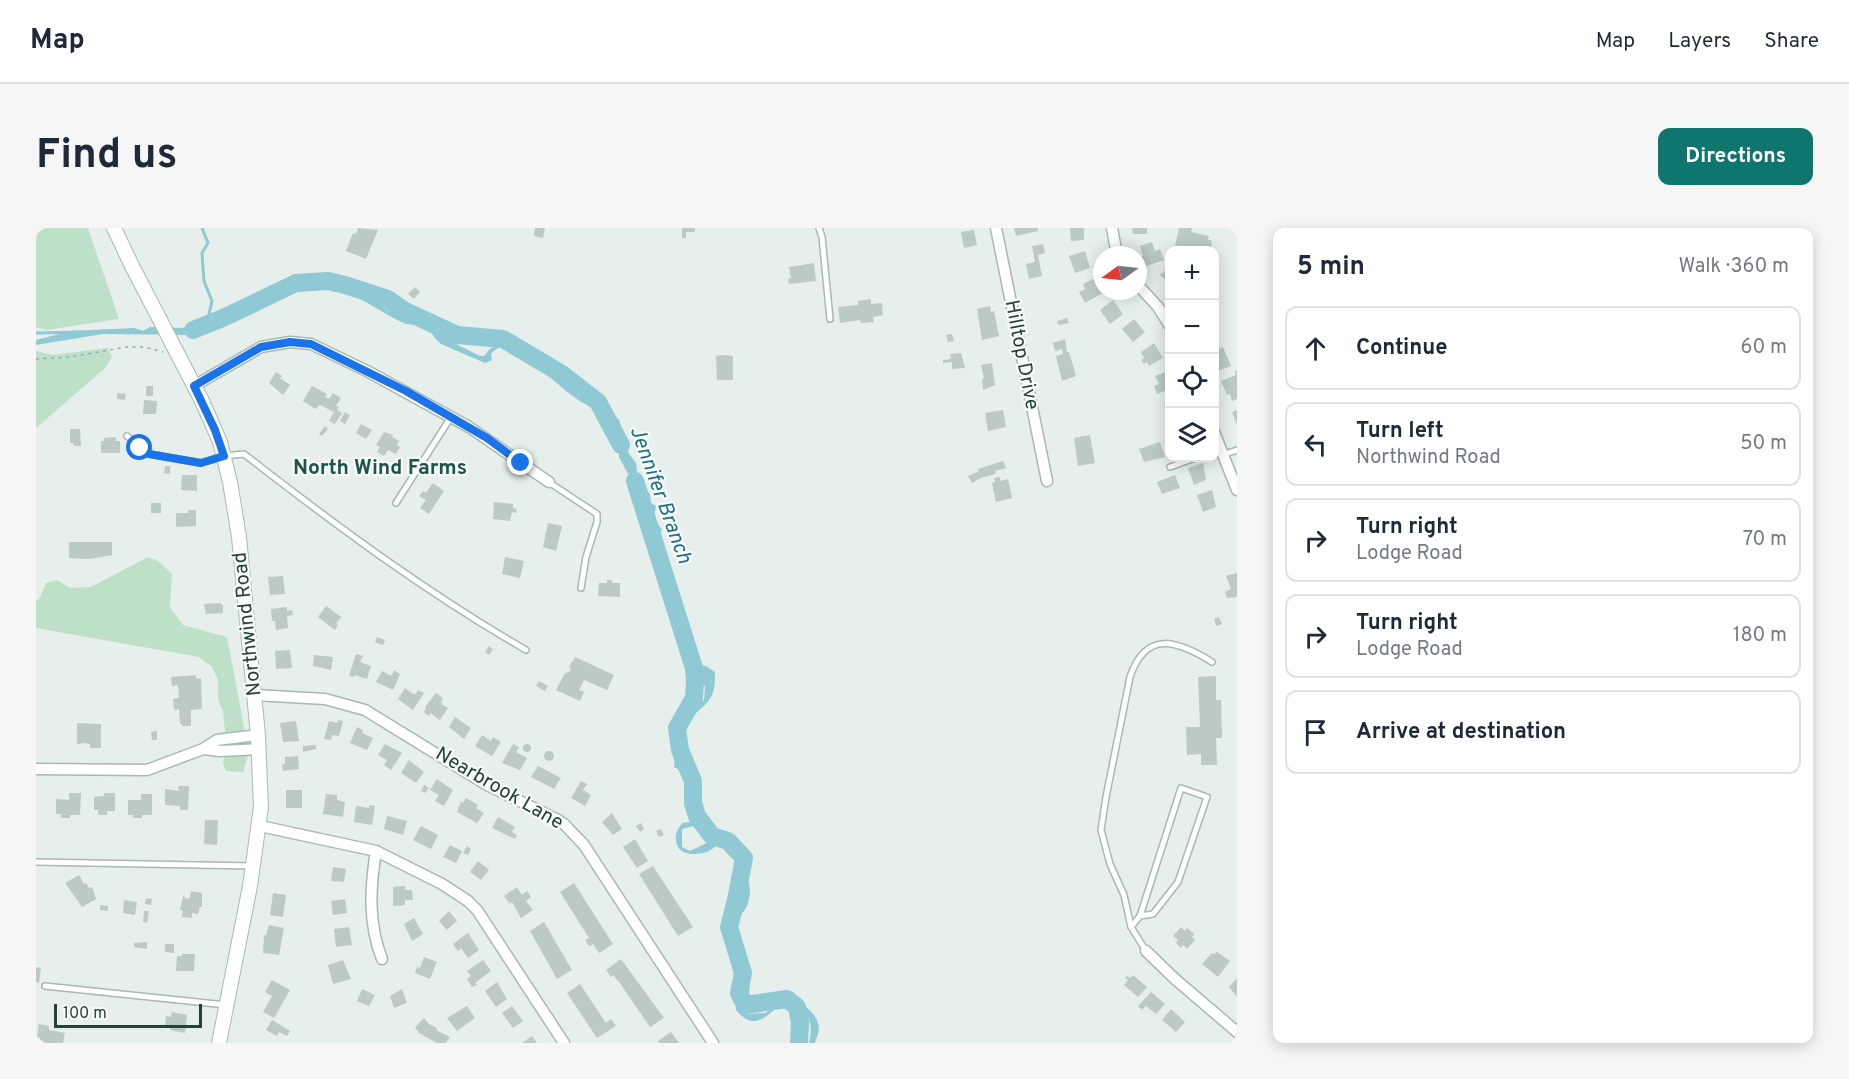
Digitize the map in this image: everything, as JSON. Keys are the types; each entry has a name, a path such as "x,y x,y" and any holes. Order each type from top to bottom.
{"street":[{"name":"Northwind Road","path":"114,228 215,430 224,456 233,496 239,537 258,735 260,826 219,1043"},
{"name":"Hilltop Drive","path":"996,228 1047,481"},
{"path":"1112,228 1116,246"},
{"path":"1147,295 1165,318"},
{"path":"194,386 261,347 290,342 311,344 367,371 451,417 487,438 549,482"},
{"path":"1219,451 1237,490"},
{"name":"Nearbrook Lane","path":"255,695 325,699 365,710 487,785 564,824 584,845 713,1043"},
{"path":"36,769 147,771 204,749 217,740 258,735"},
{"path":"204,749 220,751 259,749"},
{"path":"260,826 376,851 442,884 468,901 477,910 564,1043"},
{"path":"376,851 370,903 377,945 382,959"},
{"path":"1146,951 1175,980 1237,1032"}],"lane":[{"path":"819,228 822,237 830,319"},
{"path":"396,503 451,417"},
{"path":"127,436 149,454 201,463 224,456 244,454 319,512 482,625 526,650"},
{"path":"1219,451 1237,450"},
{"path":"1170,467 1184,462"},
{"path":"549,482 597,514 581,588"},
{"path":"1146,951 1131,927 1124,895 1110,864 1101,830 1130,677 1134,663 1140,654 1157,644 1183,646 1212,662"},
{"path":"1131,927 1140,916 1181,788 1207,797 1178,882 1153,914 1140,916"},
{"path":"36,862 254,866"},
{"path":"45,986 226,1005"}],"path":[{"path":"36,359 69,357 127,347 144,347 162,353 173,346"}],"green space":[{"path":"36,228 88,228 119,319 46,330 36,327"},
{"path":"108,348 112,357 105,368 36,428 36,351 52,355"},
{"path":"148,557 158,561 172,574 170,608 183,625 227,637 249,753 243,772 226,771 223,764 226,742 223,711 218,700 218,680 212,667 199,657 36,628 36,600 39,599 46,583 57,580 70,588 91,587"}],"water":[{"name":"Jennifer Branch","path":"307,278 338,283 358,290 389,311 410,315 430,323 454,343 480,356 484,356 499,344 523,346 550,374 574,392 594,398 619,420 629,454 636,463 637,471 650,495 651,503 656,506 655,518 662,529 658,540 664,551 672,580 675,582 677,606 683,626 681,638 685,652 695,664 706,666 715,672 712,695 703,707 677,731 674,738 697,779 703,808 700,821 694,826 682,829 682,847 690,851 717,838 747,848 745,868 750,887 749,899 745,909 729,929 750,981 749,996 740,1008 747,1014 766,1013 781,1000 800,1003 811,1012 818,1023 819,1031 815,1043 809,1043 811,1029 809,1020 803,1011 792,1002 782,1002 761,1020 755,1021 743,1017 736,1010 745,993 746,979 740,962 724,935 745,894 746,886 740,877 741,865 733,846 727,843 719,844 707,852 694,854 679,849 676,842 676,836 682,823 697,818 699,806 697,788 693,778 690,774 674,767 675,753 671,738 680,720 704,700 705,687 693,666 679,649 666,580 660,567 647,516 641,498 619,457 619,448 608,418 566,391 515,347 499,347 491,354 492,360 485,363 441,344 424,326 406,324 395,319 338,286 322,290 291,284 275,293 259,307 193,335 103,334 36,345 36,340 71,331 134,328 143,331 150,327 196,327 256,305 271,291 291,281"}],"building":[{"path":"358,228 378,230 366,259 346,251 353,233 356,234"},
{"path":"535,228 545,228 543,238 534,236"},
{"path":"682,228 695,228 695,232 686,232 686,238 682,238"},
{"path":"1014,228 1038,228 1038,231 1016,236"},
{"path":"1070,228 1084,228 1084,240 1071,241"},
{"path":"1132,228 1147,228 1147,234 1133,234"},
{"path":"1179,228 1192,228 1191,232 1209,236 1208,240 1211,240 1212,245 1212,246 1175,246"},
{"path":"974,230 977,245 964,248 961,232"},
{"path":"1152,242 1155,251 1160,249 1164,260 1147,266 1147,246 1140,246"},
{"path":"1043,244 1045,253 1038,255 1042,276 1029,279 1026,264 1035,262 1032,246"},
{"path":"1085,251 1090,268 1075,273 1069,256"},
{"path":"814,263 816,281 789,284 788,279 791,278 789,267"},
{"path":"1093,279 1093,299 1085,303 1079,292 1085,289 1083,284"},
{"path":"415,287 420,292 414,299 408,294"},
{"path":"871,299 871,304 882,303 883,315 873,317 874,322 861,323 860,320 840,323 838,307 858,305 858,301"},
{"path":"1113,300 1123,314 1110,324 1100,310"},
{"path":"990,306 991,312 994,311 999,336 982,340 977,309"},
{"path":"1067,318 1069,323 1058,325 1057,321"},
{"path":"1134,319 1145,332 1133,342 1122,329"},
{"path":"952,334 954,341 948,342 946,335"},
{"path":"1065,339 1076,376 1062,381 1056,356 1063,354 1062,349 1055,351 1053,343"},
{"path":"1154,343 1163,358 1149,366 1147,362 1144,364 1141,360 1144,358 1141,352"},
{"path":"1223,347 1231,366 1219,371 1219,354 1219,349"},
{"path":"961,353 965,368 952,369 952,362 943,363 943,360 951,359 950,354"},
{"path":"716,356 733,356 733,380 717,380"},
{"path":"992,363 995,385 983,390 982,379 984,378 981,365"},
{"path":"1237,370 1237,399 1232,401 1221,381 1236,375"},
{"path":"276,372 290,385 283,395 269,383"},
{"path":"1165,372 1165,391 1157,394 1154,386 1159,384 1155,376"},
{"path":"146,386 153,386 153,396 146,396"},
{"path":"312,386 327,394 325,397 329,399 333,393 341,398 336,406 339,407 337,410 342,413 335,424 329,421 334,412 320,405 315,409 303,401"},
{"path":"117,393 126,394 125,400 117,399"},
{"path":"144,400 157,401 156,414 143,414"},
{"path":"1003,410 1006,427 988,431 985,413"},
{"path":"1237,410 1237,425 1232,412"},
{"path":"345,412 350,415 345,424 340,421"},
{"path":"361,424 372,430 366,439 356,433"},
{"path":"325,426 328,429 322,436 319,434"},
{"path":"70,429 80,429 81,446 74,446 70,443"},
{"path":"384,432 393,435 392,437 399,441 397,445 400,447 396,454 388,450 384,456 377,452 380,447 376,445"},
{"path":"1090,435 1095,463 1078,466 1074,438"},
{"path":"116,437 116,441 120,441 120,453 101,453 101,441 104,441 104,438"},
{"path":"1160,442 1165,457 1144,462 1139,449"},
{"path":"1003,461 1006,468 995,471 996,473 992,475 972,483 968,476 979,471 978,469"},
{"path":"1203,463 1206,480 1194,485 1188,468"},
{"path":"165,466 170,466 170,474 164,473"},
{"path":"182,475 197,475 197,491 181,490"},
{"path":"1175,475 1180,488 1162,494 1157,482"},
{"path":"1000,477 1000,481 1008,479 1012,498 996,502 992,483 995,482 994,478"},
{"path":"433,483 444,491 429,514 420,508 426,500 419,496 423,491 426,493"},
{"path":"1212,490 1216,507 1203,512 1197,495"},
{"path":"494,502 513,504 513,508 517,509 516,513 512,512 510,521 493,519"},
{"path":"151,503 161,503 161,513 151,513"},
{"path":"188,510 196,510 196,526 176,527 176,513 188,513"},
{"path":"548,523 562,526 556,551 543,547"},
{"path":"69,542 112,542 112,555 90,559 69,558"},
{"path":"505,557 524,561 520,578 502,574"},
{"path":"1237,573 1237,597 1227,598 1225,592 1231,589 1226,576"},
{"path":"283,576 285,594 270,595 268,577"},
{"path":"607,580 620,583 620,597 598,596 599,583 607,583"},
{"path":"220,603 223,605 223,613 206,614 204,604"},
{"path":"326,606 341,617 335,630 318,617"},
{"path":"287,607 287,611 292,610 293,615 287,616 288,628 276,630 275,621 272,621 271,609"},
{"path":"1219,617 1222,624 1216,626 1214,619"},
{"path":"377,637 385,640 383,645 375,642"},
{"path":"489,646 493,649 489,655 485,652"},
{"path":"290,650 292,668 276,669 275,651"},
{"path":"356,654 363,656 360,662 371,666 367,679 355,675 354,677 349,676"},
{"path":"314,655 333,657 331,670 313,666"},
{"path":"575,657 614,675 607,690 584,680 579,690 584,692 580,701 556,690 565,673 569,672 571,668 569,667"},
{"path":"394,670 400,674 393,690 376,682 382,671 391,676"},
{"path":"196,675 196,679 201,678 202,709 191,710 191,726 182,726 179,709 174,710 173,699 179,698 178,685 172,686 171,677"},
{"path":"1216,676 1216,700 1221,700 1222,738 1216,738 1217,765 1201,765 1201,754 1187,755 1186,727 1200,727 1198,677"},
{"path":"539,681 548,686 545,691 536,686"},
{"path":"405,688 413,694 416,694 418,690 424,693 413,710 398,699"},
{"path":"436,693 443,698 441,704 448,708 440,720 424,712 425,707"},
{"path":"455,717 471,728 464,739 449,727"},
{"path":"338,720 343,721 339,736 332,735 331,740 324,739 329,721 337,723"},
{"path":"296,721 299,741 283,742 280,723"},
{"path":"77,723 101,724 101,748 90,748 90,744 85,743 77,744"},
{"path":"357,727 363,730 364,734 373,738 367,750 350,743"},
{"path":"157,731 157,740 152,740 151,732"},
{"path":"482,735 491,741 493,737 501,742 492,756 475,746"},
{"path":"385,744 402,753 391,770 384,765 387,760 378,755"},
{"path":"513,744 519,747 516,752 527,758 520,770 502,763"},
{"path":"527,744 531,748 527,752 523,748"},
{"path":"316,745 316,749 303,752 303,746"},
{"path":"549,751 553,752 553,760 549,761 545,760 544,756 545,752"},
{"path":"298,756 299,769 283,771 282,764 285,764 285,757"},
{"path":"409,760 424,772 416,783 401,773"},
{"path":"538,766 561,778 554,789 531,777"},
{"path":"437,779 453,790 444,806 435,801 439,795 430,790"},
{"path":"581,781 587,784 583,790 591,795 585,806 571,798"},
{"path":"424,785 429,788 425,793 421,791"},
{"path":"178,786 189,786 188,810 180,810 180,806 165,805 165,789 179,791"},
{"path":"286,790 302,790 302,808 286,808"},
{"path":"69,793 81,793 80,815 61,818 61,814 56,814 56,799 69,800"},
{"path":"104,793 115,793 115,811 107,811 107,815 98,815 98,810 94,810 94,797 104,796"},
{"path":"141,794 152,794 152,815 133,818 133,815 128,815 128,800 141,800"},
{"path":"326,794 337,795 337,800 345,802 343,817 323,814"},
{"path":"466,798 478,805 476,808 484,813 477,823 457,812 461,801 463,803"},
{"path":"369,805 375,806 372,825 354,822 356,806 369,808"},
{"path":"612,813 622,829 613,835 602,822"},
{"path":"387,816 407,821 403,835 384,829"},
{"path":"498,817 515,827 512,832 517,835 515,839 492,828"},
{"path":"205,820 218,820 217,845 204,844"},
{"path":"641,823 644,829 640,832 636,826"},
{"path":"421,826 438,835 431,849 413,840"},
{"path":"661,829 664,835 659,837 656,831"},
{"path":"635,839 648,861 637,868 623,847"},
{"path":"450,845 462,851 456,863 443,857"},
{"path":"467,846 471,849 468,855 463,853"},
{"path":"478,861 489,870 481,880 470,872"},
{"path":"653,866 693,927 678,936 639,874"},
{"path":"333,867 346,869 344,882 331,881"},
{"path":"79,875 84,884 86,883 89,888 92,887 96,899 82,907 65,883"},
{"path":"574,883 613,944 599,953 593,944 589,946 585,940 589,938 560,892"},
{"path":"405,886 405,890 412,890 413,900 405,900 405,905 393,906 393,887"},
{"path":"517,887 522,895 527,891 531,897 526,901 533,910 521,918 512,902 510,904 504,896"},
{"path":"191,891 202,893 202,907 199,907 198,914 192,913 192,918 182,917 183,911 180,910 183,896 185,899 190,898"},
{"path":"273,893 286,895 283,917 270,915"},
{"path":"146,898 152,899 151,905 145,904"},
{"path":"345,899 347,913 333,915 331,901"},
{"path":"124,900 137,902 135,915 123,913"},
{"path":"100,905 108,906 108,911 100,910"},
{"path":"144,911 149,911 147,923 143,922"},
{"path":"449,911 457,921 447,930 439,921"},
{"path":"414,918 423,934 412,941 404,924"},
{"path":"544,922 572,970 557,979 530,931"},
{"path":"269,925 284,928 279,955 263,953 264,935 266,936"},
{"path":"349,927 352,945 336,947 334,929"},
{"path":"1181,927 1185,931 1187,928 1194,934 1192,937 1195,940 1187,949 1183,945 1181,948 1176,943 1178,940 1173,936"},
{"path":"468,933 479,950 468,958 461,948 458,951 453,944"},
{"path":"147,942 147,949 134,947 134,943"},
{"path":"165,944 174,944 174,953 165,952"},
{"path":"1217,952 1230,961 1218,977 1202,964 1212,953"},
{"path":"182,954 195,954 194,971 176,971 177,956 182,956"},
{"path":"424,957 437,962 430,979 415,973 417,967 420,968"},
{"path":"621,959 664,1018 650,1027 619,982 606,970"},
{"path":"343,960 351,979 333,984 328,965"},
{"path":"483,960 491,971 472,987 467,979 471,976 467,971"},
{"path":"36,967 41,968 39,983 36,982"},
{"path":"1133,975 1147,987 1138,997 1124,985 1128,980 1125,978"},
{"path":"1237,978 1237,997 1229,987"},
{"path":"272,980 290,990 274,1018 263,1012 272,996 265,992"},
{"path":"497,982 507,999 496,1007 485,991"},
{"path":"580,984 606,1023 611,1019 616,1026 597,1038 567,993"},
{"path":"362,989 375,995 369,1006 357,1001"},
{"path":"402,989 407,1003 394,1008 390,996"},
{"path":"1151,992 1165,1004 1156,1014 1146,1006 1142,1010 1138,1006"},
{"path":"467,1006 475,1018 457,1031 447,1018"},
{"path":"512,1006 523,1021 513,1028 502,1013"},
{"path":"1171,1009 1185,1022 1176,1032 1162,1020"},
{"path":"172,1012 187,1015 185,1033 170,1030 170,1027 165,1026 166,1016 171,1017"},
{"path":"424,1018 437,1028 436,1030 450,1037 446,1043 437,1043 419,1033 415,1027"},
{"path":"272,1020 290,1031 287,1036 279,1032 277,1036 266,1030"},
{"path":"39,1024 49,1026 49,1030 65,1033 63,1043 43,1043 37,1037"},
{"path":"671,1032 679,1043 659,1043 658,1041"},
{"path":"532,1036 537,1043 522,1043"}],"waterway":[{"path":"202,228 208,243 202,253 204,281 212,301 207,323"},
{"name":"Jennifer Branch","path":"193,330 296,283 328,281 345,285 388,299 405,311 457,335 503,339 562,374 598,402 621,445"},
{"name":"Jennifer Branch","path":"36,333 82,332"},
{"name":"Jennifer Branch","path":"635,481 694,668 694,698 677,728 680,750 693,781 693,803 697,816 712,836 728,841 744,858 729,927 743,973 739,993 745,1005 787,999 797,1007 800,1023 799,1043"}],"district":[{"name":"North Wind Farms","path":"380,468"}],"route":[{"path":"140,448 149,454 201,463 224,456 215,430 194,386 261,347 290,342 311,344 406,391 487,438 521,463"}]}
